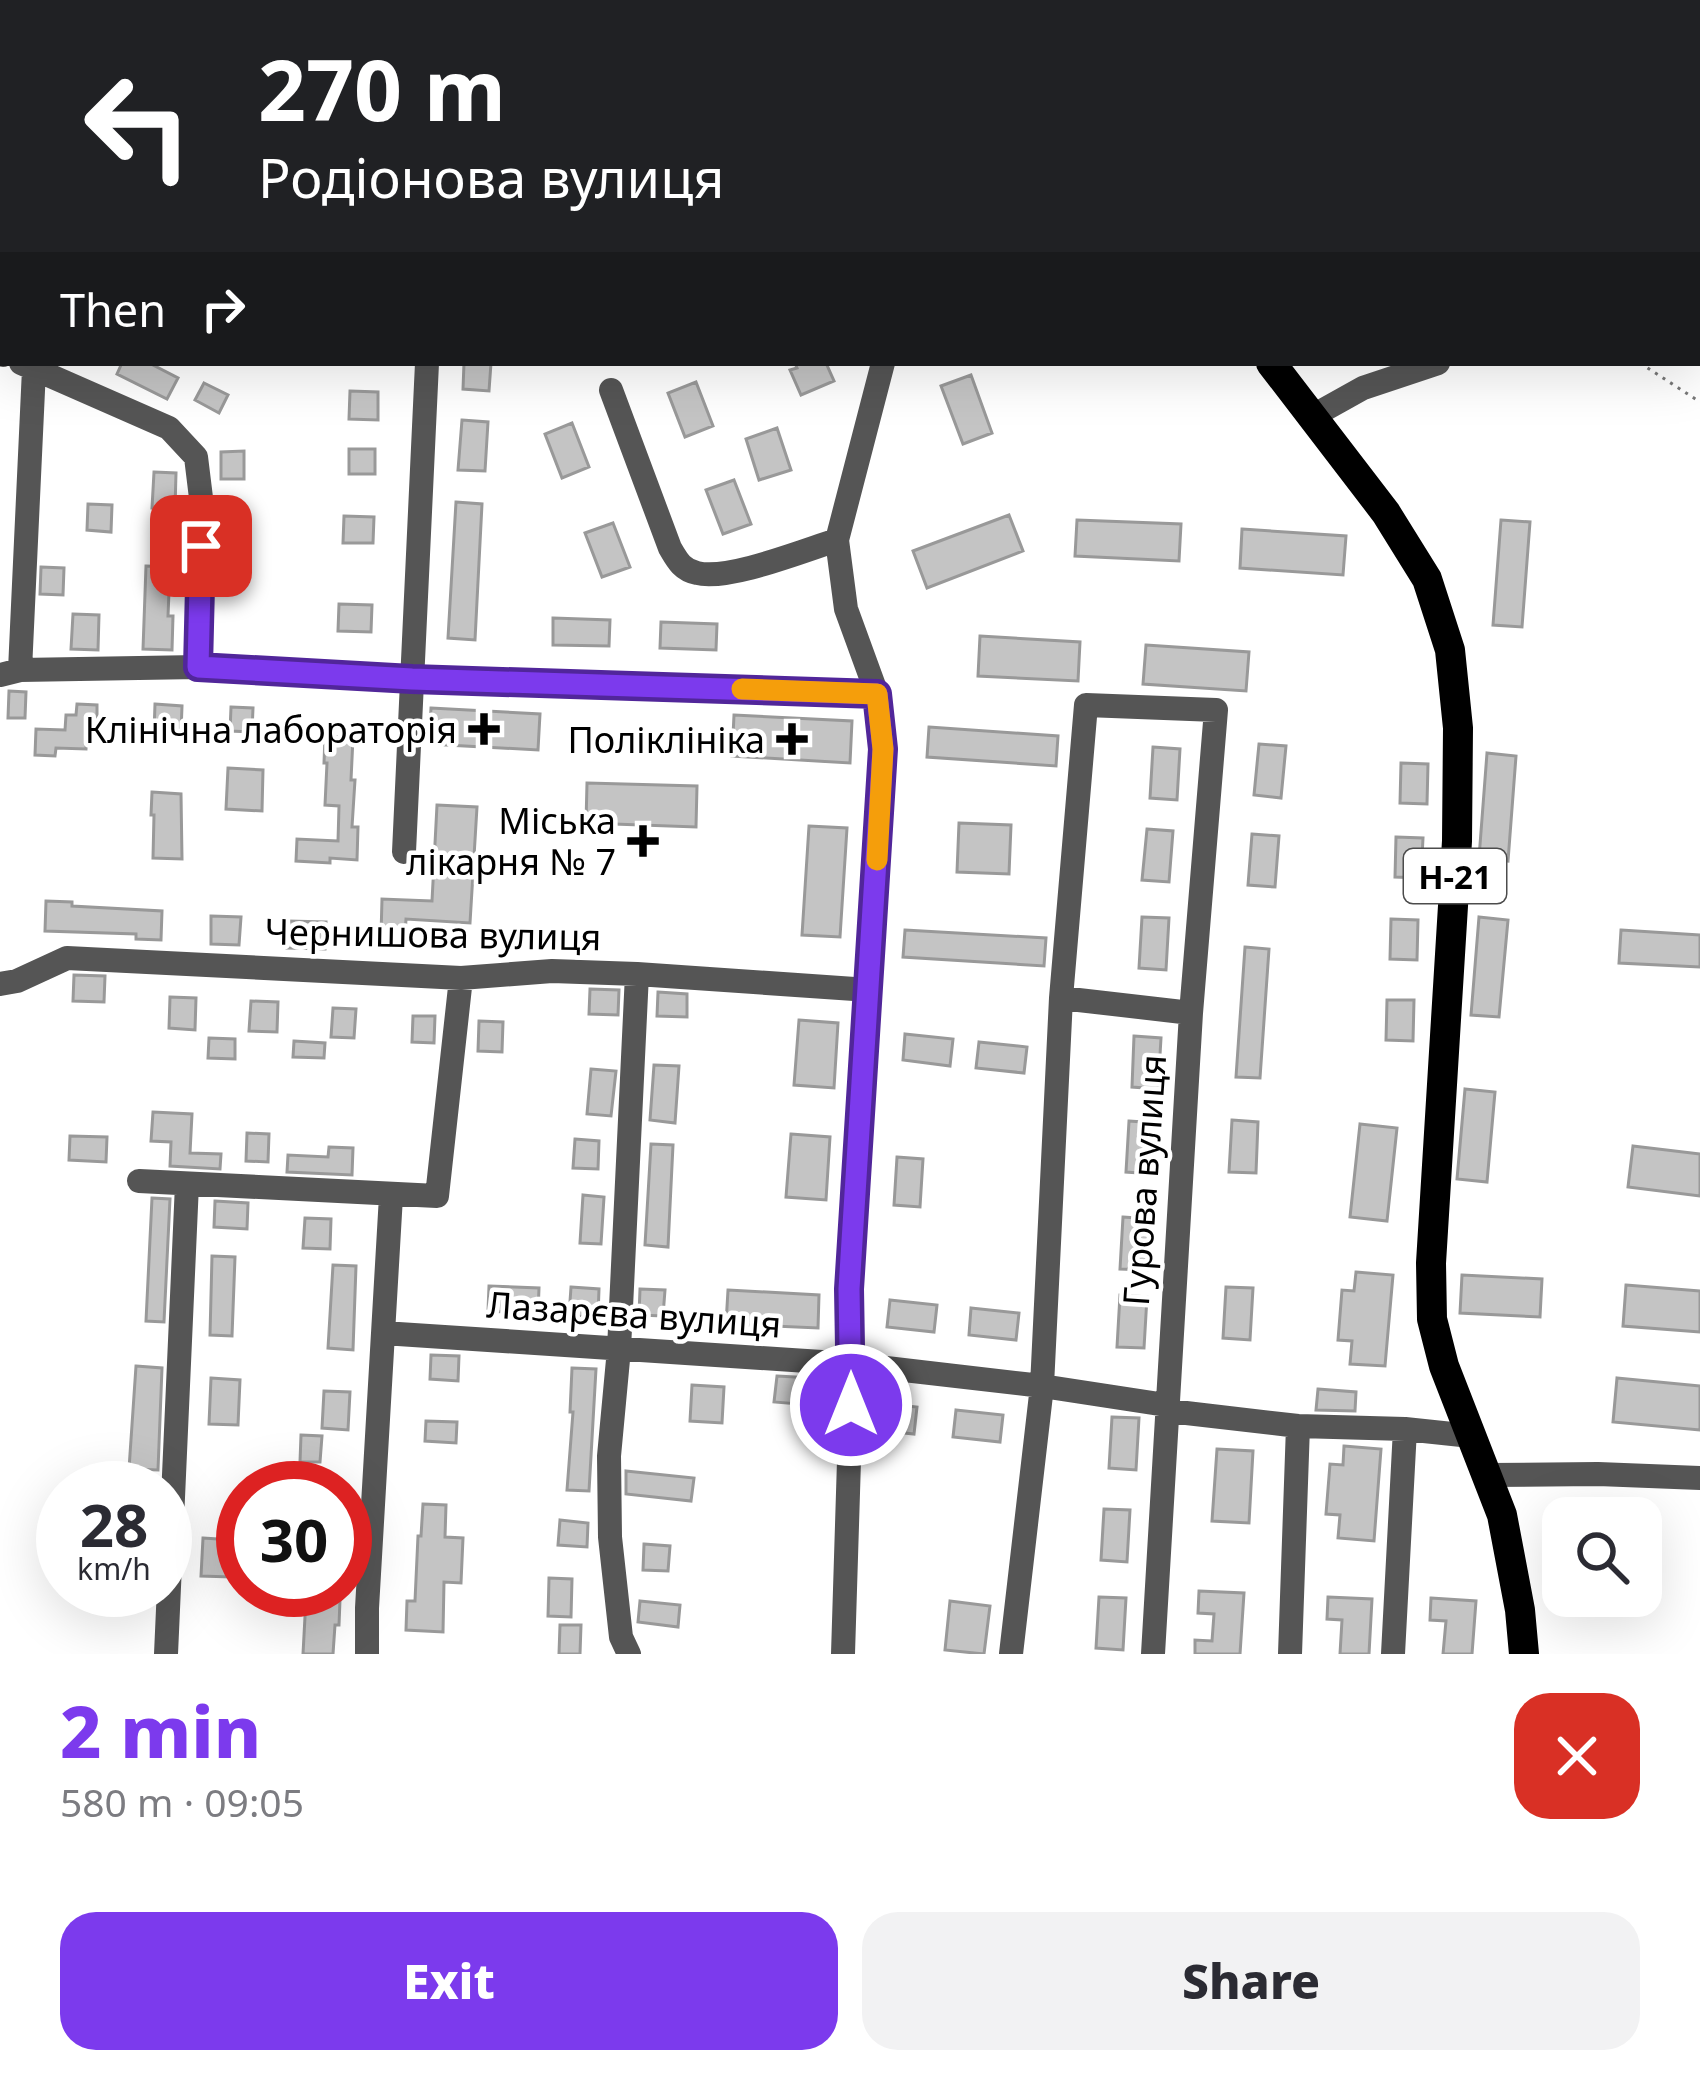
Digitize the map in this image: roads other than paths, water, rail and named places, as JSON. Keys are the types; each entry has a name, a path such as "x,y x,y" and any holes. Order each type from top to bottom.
{"main road":[{"name":"Н-21","path":"1273,366 1386,513 1426,579 1450,650 1458,728 1457,841 1430,1264 1432,1319 1444,1366 1502,1515 1524,1654"}],"street":[{"path":"198,667 202,506 196,457 169,428 27,366 10,672 198,667 877,694"},
{"path":"404,852 427,366"},
{"path":"843,1654 852,1364 849,1289 883,749 877,694 846,609 837,540 882,366"},
{"path":"1311,417 1363,388 1429,366"},
{"path":"611,390 680,566 699,574 726,572 837,540"},
{"name":"Гурова вулиця","path":"1061,998 1086,705 1216,710 1190,1013 1153,1654"},
{"name":"Чернишова вулиця","path":"0,984 68,958 461,978 552,971 638,974 869,989"},
{"path":"629,1654 621,1637 610,1537 609,1456 620,1348 638,974"},
{"path":"139,1181 437,1196 461,978"},
{"path":"1011,1654 1042,1386 1061,998 1190,1013"},
{"path":"166,1654 187,1184"},
{"path":"367,1654 391,1196"},
{"name":"Лазарєва вулиця","path":"383,1334 852,1364 1042,1386 1298,1426 1472,1436"},
{"path":"1290,1654 1298,1426"},
{"path":"1393,1654 1405,1430"},
{"path":"1488,1475 1700,1478"}],"place":[{"name":"Клінічна лабораторія","path":"484,729"},
{"name":"Поліклініка","path":"792,739"},
{"name":"Міська лікарня № 7","path":"643,841"}]}
